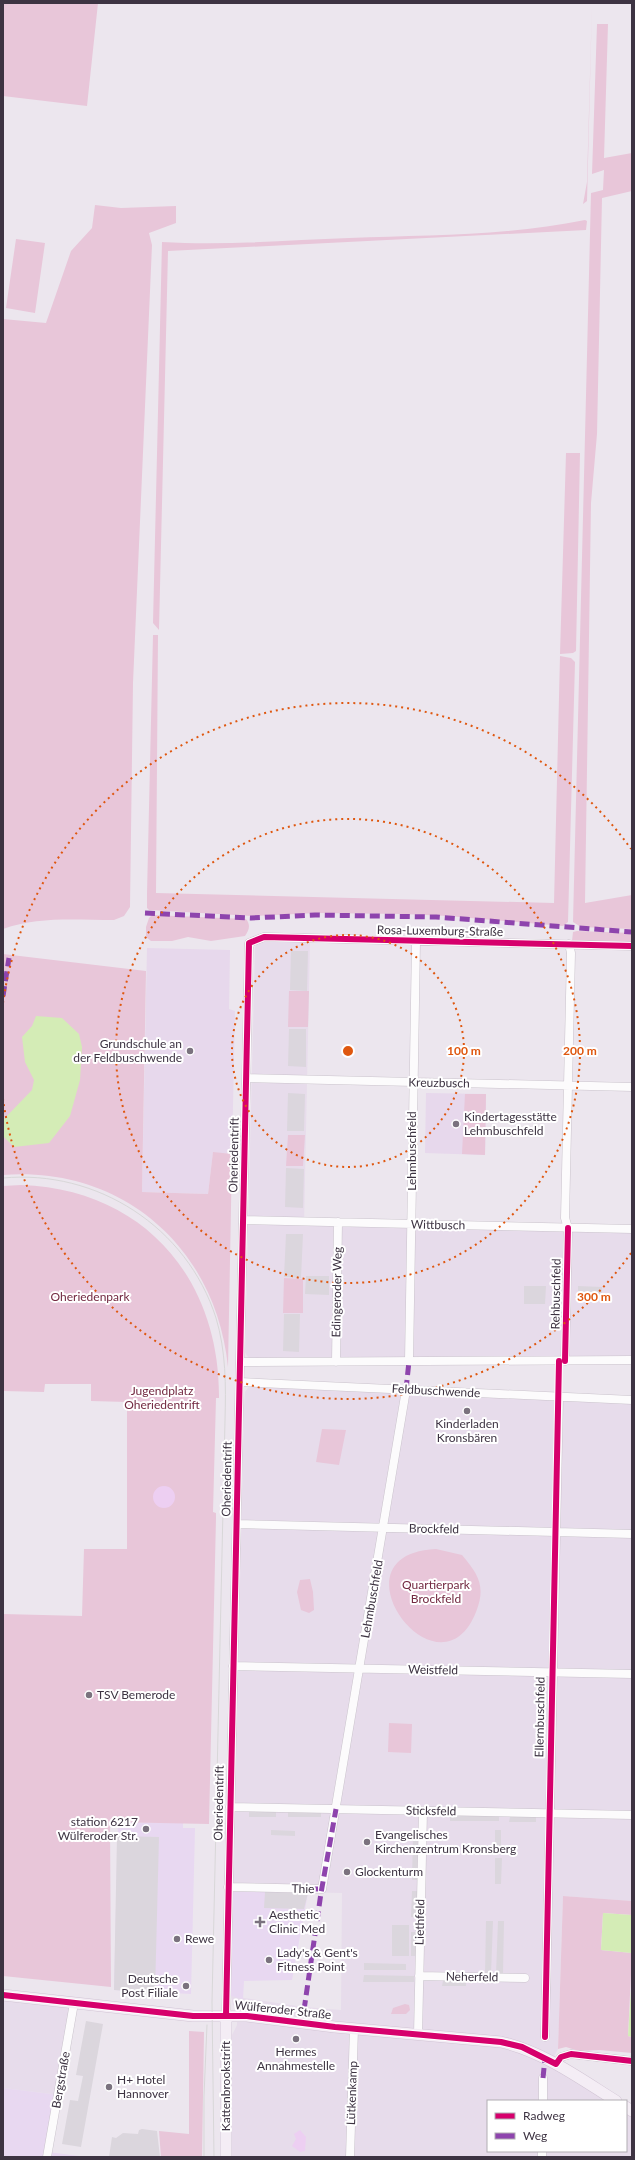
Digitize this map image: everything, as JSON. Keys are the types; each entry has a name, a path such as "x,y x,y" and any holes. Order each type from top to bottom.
{"main road":[{"name":"Wülferoder Straße","path":"3,1995 194,2016 247,2016 501,2042 522,2047 556,2064 614,2100"},
{"name":"Kattenbrookstrift","path":"226,2016 226,2157"}],"street":[{"name":"Rosa-Luxemburg-Straße","path":"249,943 264,937 416,942 632,946"},
{"name":"Lehmbuschfeld","path":"409,1361 416,942"},
{"name":"Oheriedentrift","path":"226,2016 249,943"},
{"name":"Rehbuschfeld","path":"565,1361 568,1228 565,1218 571,953 569,944"},
{"name":"Kreuzbusch","path":"247,1078 632,1087"},
{"name":"Wittbusch","path":"243,1220 632,1229"},
{"name":"Edingeroder Weg","path":"336,1362 338,1222"},
{"path":"240,1362 632,1360"},
{"name":"Feldbuschwende","path":"240,1382 632,1400"},
{"name":"Lehmbuschfeld","path":"336,1809 406,1390"},
{"name":"Ellernbuschfeld","path":"544,2037 559,1397"},
{"name":"Brockfeld","path":"237,1524 632,1534"},
{"name":"Weistfeld","path":"233,1666 632,1674"},
{"name":"Sticksfeld","path":"230,1807 632,1815"},
{"name":"Thie","path":"228,1887 322,1889 336,1809"},
{"name":"Liethfeld","path":"418,2034 423,1811"},
{"name":"Neherfeld","path":"419,1976 525,1978"},
{"name":"Bergstraße","path":"47,2157 74,2003"},
{"name":"Lütkenkamp","path":"350,2157 354,2028"},
{"path":"556,2064 561,2057 571,2054 632,2061"},
{"path":"543,2078 543,2100"}],"shaded area":[{"path":"262,941 310,942 304,1225 632,1232 632,1358 251,1359 247,1356 245,1352 255,948 256,945"},
{"name":"Grundschule an der Feldbuschwende","path":"147,948 230,950 229,1009 235,1011 232,1154 213,1153 208,1194 142,1192"},
{"path":"291,951 308,951 307,991 290,990"},
{"path":"36,1016 62,1018 79,1034 82,1047 80,1080 70,1116 49,1143 14,1147 3,1136 3,1120 32,1090 34,1080 25,1062 22,1037 32,1026"},
{"path":"289,1029 306,1029 306,1067 288,1066"},
{"path":"288,1093 305,1094 304,1131 287,1131"},
{"name":"Kindertagesstätte Lehmbuschfeld","path":"426,1093 486,1094 485,1155 425,1153"},
{"path":"286,1168 304,1169 303,1208 285,1207"},
{"path":"286,1234 303,1234 301,1278 284,1277"},
{"path":"306,1276 329,1276 329,1295 305,1294"},
{"path":"524,1286 546,1286 545,1304 524,1304"},
{"path":"578,1286 602,1287 602,1300 578,1299"},
{"path":"284,1314 300,1314 299,1352 283,1351"},
{"path":"250,1385 632,1403 632,1901 563,1896 558,2049 550,2064 607,2100 487,2100 487,2152 627,2152 627,2112 632,2115 632,2157 232,2157 231,2037 237,2025 237,2008 233,2005 231,1996 304,2007 341,2010 342,1893 233,1891 245,1392"},
{"path":"249,1812 276,1812 276,1817 249,1817"},
{"path":"288,1812 321,1812 321,1817 288,1817"},
{"path":"450,1815 499,1816 499,1821 450,1821"},
{"path":"510,1817 536,1817 536,1822 509,1822"},
{"path":"118,1822 183,1823 183,1828 195,1828 191,1994 114,1990"},
{"path":"271,1830 295,1831 295,1836 271,1835"},
{"path":"495,1830 501,1830 501,1853 495,1853"},
{"path":"413,1835 418,1835 417,1880 412,1880"},
{"path":"117,1836 159,1837 155,1993 114,1990"},
{"path":"495,1858 502,1858 501,1884 495,1884"},
{"path":"233,1891 308,1893 292,1980 244,1981 243,1999 231,1996"},
{"path":"412,1891 419,1891 418,1917 411,1917"},
{"path":"265,1892 308,1893 304,1909 264,1908"},
{"path":"603,1913 632,1915 632,1953 601,1950"},
{"path":"486,1921 493,1921 491,1974 485,1974"},
{"path":"498,1921 504,1921 503,1974 496,1974"},
{"path":"392,1925 409,1925 409,1956 392,1956"},
{"path":"411,1932 418,1932 417,1956 411,1956"},
{"path":"364,1963 406,1964 406,1970 364,1970"},
{"path":"632,1974 632,2037 628,2036"},
{"path":"364,1975 414,1976 414,1982 363,1982"},
{"path":"443,1981 466,1981 466,1986 442,1986"},
{"path":"3,1995 74,2003 59,2095 3,2088"},
{"path":"86,2021 103,2024 81,2147 62,2144 70,2100 78,2101 83,2076 76,2075"},
{"path":"3,2088 59,2095 48,2152 87,2157 3,2157"},
{"path":"139,2130 157,2131 160,2157 109,2157 112,2137 116,2138 123,2133 138,2134"}],"green space":[{"path":"3,3 98,3 87,106 3,96"},
{"path":"592,3 587,201 583,204 587,182"},
{"path":"597,24 608,24 604,158 632,153 632,191 602,198 597,434 591,503 585,903 632,895 632,929 581,927 573,922 591,193 603,190 604,170 592,174"},
{"path":"95,205 121,208 176,206 176,223 149,233 152,245 133,683 130,907 124,916 114,920 44,920 3,929 3,319 46,323 71,251 92,228"},
{"path":"585,220 587,221 586,230 168,251 159,630 153,623 162,242 233,243 467,234 527,229"},
{"path":"16,239 45,243 35,313 6,308"},
{"path":"566,453 580,453 576,651 573,653 560,654"},
{"path":"153,635 158,635 156,893 554,903 560,656 571,658 575,662 568,922 563,926 448,916 403,914 317,913 252,916 149,910 147,908 147,894"},
{"path":"152,915 246,919 249,923 249,928 245,936 211,941 188,937 172,941 151,941 146,937 146,927 149,918"},
{"path":"573,932 632,933 632,943 572,941"},
{"path":"3,954 146,971 142,1192 208,1194 213,1152 232,1154 228,1367 220,1324 205,1286 183,1252 156,1223 124,1200 87,1184 47,1176 3,1175"},
{"path":"289,991 309,991 308,1027 288,1027"},
{"path":"465,1094 486,1094 485,1155 462,1154"},
{"path":"288,1135 305,1135 303,1166 286,1166"},
{"path":"21,1185 65,1190 104,1203 138,1223 166,1248 189,1279 206,1315 216,1355 219,1398 216,1398 213,1512 216,1513 216,1518 209,1824 110,1822 111,1987 3,1976 3,1614 82,1616 84,1549 127,1549 127,1402 91,1401 91,1384 45,1384 44,1392 3,1391 3,1186"},
{"path":"284,1278 303,1279 303,1313 283,1313"},
{"path":"322,1429 346,1430 339,1465 316,1462"},
{"name":"Quartierpark Brockfeld","path":"436,1549 462,1555 477,1575 480,1588 479,1603 476,1612 459,1636 439,1642 418,1634 401,1617 391,1596 391,1574 405,1557"},
{"path":"310,1579 313,1592 314,1610 309,1613 301,1610 297,1592 300,1580"},
{"path":"389,1723 412,1724 411,1753 388,1752"},
{"path":"563,1896 632,1901 632,1915 603,1913 601,1950 632,1953 628,2036 632,2037 632,2053 599,2050 579,2051 566,2047 558,2049"},
{"path":"405,2004 409,2005 410,2010 406,2014 391,2014 393,2008"},
{"path":"189,2031 204,2032 202,2157 161,2157 159,2131 189,2134"}],"sand":[{"path":"164,1486 172,1489 175,1497 172,1505 164,1508 156,1505 153,1497 156,1489"},
{"path":"300,2130 306,2137 305,2151 300,2152 292,2146 296,2139 294,2134"}],"tram line":[{"path":"3,1178 38,1178 72,1183 104,1194 134,1210 161,1231 184,1256 202,1285 216,1318 222,1343 225,1369 225,1394 212,2002 214,2157"},
{"path":"204,2157 204,2096 207,2025"}],"marked path":[{"path":"145,913 251,918 315,915 436,917 632,932"},
{"path":"3,996 9,958"},
{"path":"406,1390 409,1361"},
{"path":"304,2010 321,1893 336,1809"},
{"path":"308,1889 322,1889"},
{"path":"543,2078 545,2058"}],"cycle path":[{"path":"226,2016 249,943 264,937 632,946"},
{"path":"565,1361 568,1228"},
{"path":"545,2037 559,1361"},
{"path":"3,1995 193,2016 247,2016 335,2027 501,2042 522,2047 556,2064 561,2057 571,2054 632,2061"}],"place":[{"name":"Grundschule an der Feldbuschwende","path":"190,1051"},
{"name":"Kindertagesstätte Lehmbuschfeld","path":"456,1124"},
{"name":"Kinderladen Kronsbären","path":"467,1411"},
{"name":"TSV Bemerode","path":"89,1695"},
{"name":"station 6217 Wülferoder Str.","path":"146,1829"},
{"name":"Evangelisches Kirchenzentrum Kronsberg","path":"367,1842"},
{"name":"Glockenturm","path":"347,1872"},
{"name":"Aesthetic Clinic Med","path":"260,1922"},
{"name":"Rewe","path":"177,1939"},
{"name":"Lady's & Gent's Fitness Point","path":"269,1960"},
{"name":"Deutsche Post Filiale","path":"186,1986"},
{"name":"Hermes Annahmestelle","path":"296,2039"},
{"name":"H+ Hotel Hannover","path":"109,2087"}],"park label":[{"name":"Oheriedenpark","path":"90,1297"},
{"name":"Jugendplatz Oheriedentrift","path":"162,1398"}]}
